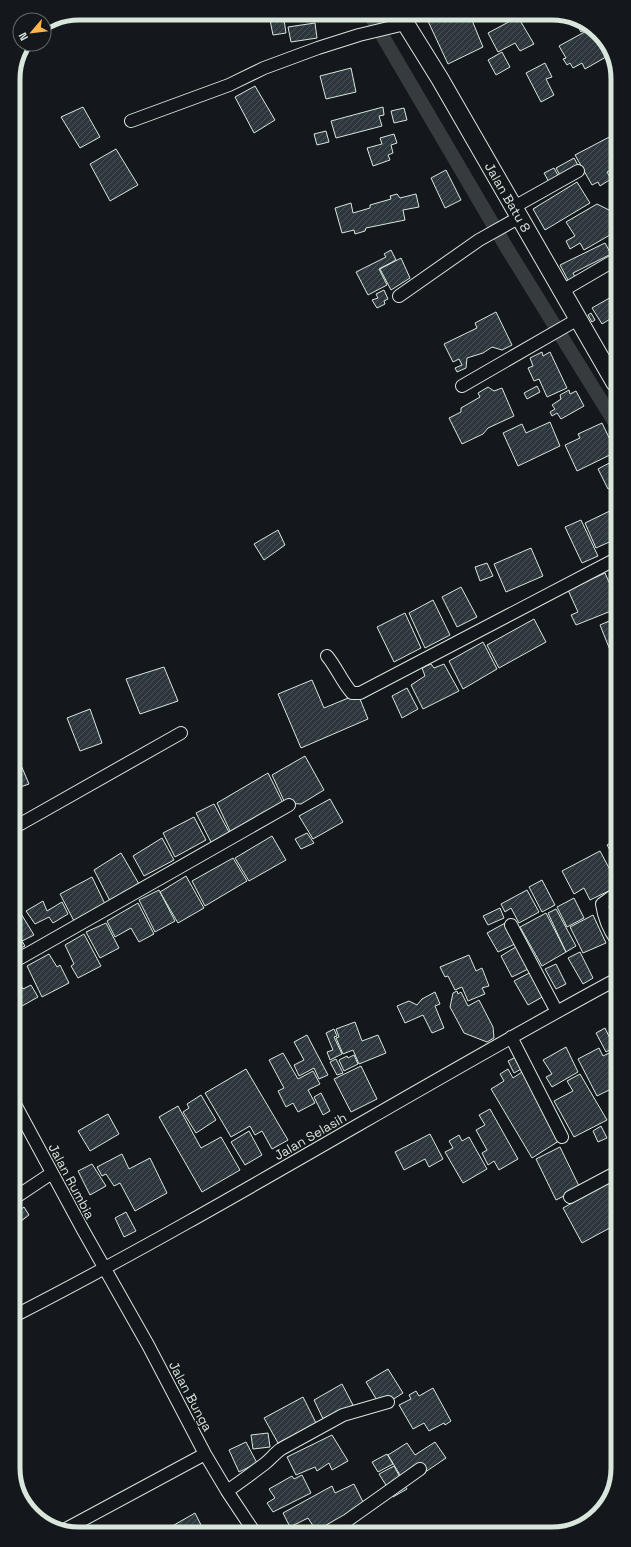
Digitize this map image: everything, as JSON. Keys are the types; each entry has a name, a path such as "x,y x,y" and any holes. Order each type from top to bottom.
{"street":[{"path":"131,121 229,85 264,68 360,35 388,28 399,20"},
{"name":"Jalan Batu 8","path":"403,20 440,79 514,216 562,291 571,323 611,378"},
{"path":"399,296 578,171"},
{"path":"562,291 611,262"},
{"path":"462,386 571,323"},
{"path":"327,656 336,667 345,686 352,693 360,693 611,562"},
{"path":"20,824 181,733"},
{"path":"20,958 289,805"},
{"path":"611,897 602,904 604,917 611,933"},
{"path":"511,925 556,1012"},
{"name":"Jalan Selasih","path":"20,1313 106,1269 511,1037 611,982"},
{"path":"511,1037 562,1137"},
{"name":"Jalan Rumbia","path":"20,1113 106,1269"},
{"path":"20,1194 52,1173"},
{"path":"570,1197 611,1175"},
{"name":"Jalan Bunga","path":"106,1269 205,1454 251,1527"},
{"path":"227,1491 264,1465 281,1449 343,1415 388,1402"},
{"path":"71,1526 205,1454"},
{"path":"336,1527 420,1469"}],"building":[{"path":"270,20 284,20 286,33 273,35"},
{"path":"427,20 472,20 483,47 448,64"},
{"path":"512,20 520,20 534,44 520,51 515,43 498,52 488,33"},
{"path":"315,23 317,38 291,42 288,27"},
{"path":"577,26 584,30 581,32"},
{"path":"586,31 596,39 606,57 585,69 582,63 573,68 570,63 567,65 563,59 566,58 559,46"},
{"path":"502,52 510,67 496,75 488,60"},
{"path":"545,63 552,77 546,79 554,95 541,102 526,73"},
{"path":"351,68 356,92 326,99 320,76"},
{"path":"255,86 275,120 254,133 235,97"},
{"path":"83,107 100,137 80,148 61,117"},
{"path":"383,107 384,115 379,116 382,126 336,138 331,121"},
{"path":"404,108 407,120 394,123 391,111"},
{"path":"326,131 329,142 317,145 314,134"},
{"path":"394,134 397,143 391,145 393,153 388,155 390,160 373,166 367,148 382,144 380,138"},
{"path":"611,136 611,170 607,172 611,179 600,186 598,182 592,185 575,155"},
{"path":"116,149 138,185 110,201 90,164"},
{"path":"574,158 579,167 561,177 556,168"},
{"path":"554,168 560,179 550,184 544,173"},
{"path":"446,170 461,200 445,208 431,178"},
{"path":"577,182 590,203 545,230 533,209"},
{"path":"397,194 400,198 416,194 419,207 403,210 405,220 366,228 365,231 355,234 354,230 342,233 335,208 351,203 353,213 370,208 370,205 391,199 390,196"},
{"path":"597,204 609,210 611,214 611,234 584,250 580,243 570,249 566,241 575,236 566,222"},
{"path":"605,243 611,254 573,273 576,279 569,282 560,265"},
{"path":"391,250 396,260 379,269 387,285 368,295 356,272 386,257 384,254"},
{"path":"401,258 410,278 391,290 380,269"},
{"path":"384,290 388,299 384,301 385,304 377,308 372,300 378,298 376,294"},
{"path":"611,297 611,318 602,324 592,308"},
{"path":"496,312 512,345 502,350 492,347 483,353 467,358 466,368 457,372 455,368 462,365 459,359 453,362 444,344 477,328 475,323"},
{"path":"591,313 595,320 592,322 588,315"},
{"path":"542,352 543,356 550,352 567,388 547,397 539,379 534,381 528,368 533,366 530,358"},
{"path":"537,386 540,392 527,399 524,393"},
{"path":"488,387 494,391 502,388 514,416 488,428 483,434 462,444 449,418 461,412 461,408 480,397 478,393"},
{"path":"569,390 570,394 576,391 584,406 561,419 557,413 552,416 550,412 555,409 552,405 561,399 560,395"},
{"path":"550,422 560,446 518,466 503,433 522,424 526,433"},
{"path":"602,423 611,442 611,454 577,471 565,445 580,438 578,434"},
{"path":"611,462 611,488 608,489 598,469"},
{"path":"611,510 611,541 596,548 585,523"},
{"path":"581,520 598,556 582,563 565,527"},
{"path":"278,530 285,545 264,560 254,544"},
{"path":"531,548 543,576 506,592 494,564"},
{"path":"487,563 493,576 480,581 475,567"},
{"path":"605,573 611,587 611,611 576,625 571,615 578,612 568,590"},
{"path":"461,587 477,617 457,627 442,597"},
{"path":"433,600 450,635 425,648 409,613"},
{"path":"405,613 421,648 394,662 377,627"},
{"path":"534,619 546,642 499,668 487,645"},
{"path":"611,620 611,650 610,650 600,625"},
{"path":"483,642 497,669 463,689 449,661"},
{"path":"431,664 434,668 444,664 459,691 423,709 411,685 425,676 422,668"},
{"path":"164,667 178,701 140,714 126,679"},
{"path":"312,680 324,708 358,694 368,719 301,748 278,694"},
{"path":"407,688 418,709 402,718 392,696"},
{"path":"90,709 102,743 80,751 67,718"},
{"path":"305,756 324,790 301,804 285,803 272,775"},
{"path":"20,763 29,784 20,787"},
{"path":"268,773 284,805 231,833 217,803"},
{"path":"330,799 343,822 313,839 299,816"},
{"path":"214,804 230,834 212,844 196,813"},
{"path":"194,817 206,840 175,857 163,833"},
{"path":"307,833 314,843 301,849 295,839"},
{"path":"272,836 286,860 249,881 235,858"},
{"path":"162,838 174,860 144,876 133,856"},
{"path":"611,843 611,852 607,845"},
{"path":"600,851 611,872 611,890 590,900 584,888 574,894 562,871"},
{"path":"121,853 139,884 110,901 94,870"},
{"path":"233,858 247,881 205,906 192,881"},
{"path":"186,876 204,908 178,923 160,892"},
{"path":"92,877 105,904 74,921 60,894"},
{"path":"542,880 555,905 542,912 529,887"},
{"path":"159,890 175,921 155,932 139,900"},
{"path":"527,890 539,912 519,923 511,908 505,912 501,904"},
{"path":"574,898 584,918 567,927 557,907"},
{"path":"43,901 47,911 62,902 68,914 53,923 49,917 35,924 26,911"},
{"path":"138,903 154,934 139,942 131,928 115,937 107,921"},
{"path":"500,908 504,918 488,925 483,916"},
{"path":"556,909 576,946 566,952 548,913"},
{"path":"20,912 34,935 22,941 25,946 20,948"},
{"path":"546,913 566,952 542,966 520,927"},
{"path":"593,915 606,943 583,953 570,927"},
{"path":"507,922 517,943 498,952 487,933"},
{"path":"106,923 119,948 100,958 86,932"},
{"path":"84,934 101,966 78,978 71,966 74,964 65,945"},
{"path":"519,945 530,968 512,977 501,956"},
{"path":"580,952 593,978 583,984 568,958"},
{"path":"49,954 57,967 60,965 69,983 42,997 27,966"},
{"path":"469,955 476,971 482,968 489,986 482,988 485,994 468,1001 462,987 455,990 448,976 445,977 440,967"},
{"path":"556,964 566,984 556,989 545,969"},
{"path":"533,971 546,995 528,1005 514,981"},
{"path":"20,983 23,989 31,985 38,997 20,1007"},
{"path":"457,991 458,994 461,992 468,1006 479,1000 493,1027 494,1038 487,1042 464,1033 450,1007 453,993"},
{"path":"435,992 440,1004 435,1006 444,1028 432,1033 423,1015 405,1023 397,1006 409,1001 417,1005 422,999"},
{"path":"355,1022 362,1041 378,1035 386,1053 359,1064 353,1050 343,1054 336,1038 339,1037 336,1029"},
{"path":"605,1028 611,1041 611,1049 606,1052 596,1033"},
{"path":"334,1029 337,1036 334,1037 342,1054 330,1060 327,1052 333,1050 326,1033"},
{"path":"307,1035 328,1075 319,1079 314,1068 299,1076 294,1065 304,1060 294,1042"},
{"path":"566,1047 578,1072 552,1087 546,1077 552,1074 543,1060"},
{"path":"599,1048 603,1056 609,1053 611,1057 611,1089 597,1096 578,1059"},
{"path":"283,1053 298,1079 313,1071 320,1084 308,1090 315,1103 298,1112 293,1103 286,1107 278,1091 284,1088 269,1060"},
{"path":"354,1055 358,1064 344,1071 339,1060 347,1056 348,1058"},
{"path":"516,1057 523,1068 514,1073 508,1061"},
{"path":"336,1059 343,1073 337,1075 330,1062"},
{"path":"361,1066 377,1099 351,1112 334,1079"},
{"path":"246,1069 288,1140 272,1149 262,1131 255,1135 250,1126 231,1137 205,1093"},
{"path":"508,1069 513,1078 522,1072 562,1139 532,1158 491,1089 504,1081 500,1074"},
{"path":"580,1074 607,1120 574,1137 554,1101 573,1091 567,1081"},
{"path":"321,1093 330,1111 323,1115 314,1097"},
{"path":"201,1095 216,1120 196,1133 183,1112 189,1108 187,1104"},
{"path":"178,1106 201,1148 221,1137 240,1170 202,1192 159,1117"},
{"path":"490,1109 518,1159 499,1170 494,1161 488,1165 482,1153 487,1150 476,1130 485,1125 479,1115"},
{"path":"108,1114 119,1134 90,1151 78,1131"},
{"path":"601,1126 607,1138 598,1142 593,1131"},
{"path":"249,1131 262,1155 245,1165 231,1142"},
{"path":"430,1134 443,1159 429,1167 425,1159 404,1170 395,1152"},
{"path":"459,1135 462,1141 469,1137 487,1169 463,1183 445,1152 453,1148 449,1141"},
{"path":"560,1147 580,1188 556,1200 536,1159"},
{"path":"122,1154 129,1169 150,1158 167,1193 135,1211 120,1183 114,1186 106,1174 102,1176 97,1167"},
{"path":"92,1164 106,1186 90,1195 78,1171"},
{"path":"611,1181 611,1227 582,1243 563,1208"},
{"path":"24,1207 29,1215 20,1222 20,1210"},
{"path":"126,1212 136,1231 124,1237 115,1218"},
{"path":"388,1369 403,1393 381,1407 366,1382"},
{"path":"342,1384 353,1405 324,1421 314,1400"},
{"path":"433,1388 451,1421 429,1431 424,1423 413,1429 399,1405 411,1399 409,1395 416,1391 419,1396"},
{"path":"303,1397 316,1423 278,1443 264,1418"},
{"path":"268,1433 270,1447 253,1449 251,1435"},
{"path":"332,1435 348,1461 332,1470 329,1463 317,1471 315,1467 296,1475 287,1457"},
{"path":"246,1442 257,1463 239,1472 229,1450"},
{"path":"435,1442 446,1458 406,1485 388,1455 407,1443 415,1455"},
{"path":"387,1454 393,1464 378,1472 372,1462"},
{"path":"394,1466 402,1481 389,1490 379,1474"},
{"path":"302,1475 311,1493 273,1512 267,1503 275,1498 269,1489 292,1476 294,1479"},
{"path":"402,1482 407,1489 393,1497 388,1491"},
{"path":"354,1484 368,1512 338,1527 314,1527 308,1518 290,1527 283,1513 332,1486 335,1493"},
{"path":"195,1513 202,1527 170,1527"}],"waterway":[{"path":"373,20 508,250 611,417"}]}
